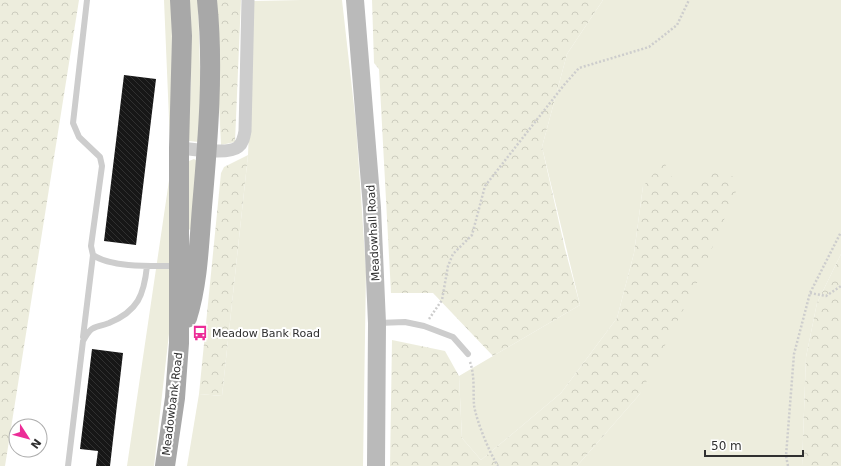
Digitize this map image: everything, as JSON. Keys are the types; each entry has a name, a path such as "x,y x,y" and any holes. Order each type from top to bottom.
{"main road":[{"path":"180,0 181,65 179,148 189,266"},
{"path":"189,266 207,150 209,103 206,0"},
{"name":"Meadowbank Road","path":"165,466 175,398 179,342 189,266"}],"street":[{"path":"179,148 227,151 237,149 242,142 245,131 248,0"},
{"name":"Meadowhall Road","path":"355,0 372,208 377,323 376,466"}],"lane":[{"path":"68,466 93,255 91,246 102,166 100,157 79,137 73,123 87,0"},
{"path":"93,255 101,261 147,266 189,266"},
{"path":"82,341 90,328 108,323 128,314 145,289 147,266"},
{"path":"377,323 404,322 424,326 453,337 468,354"}],"path":[{"path":"424,326 442,300 448,266 453,254 472,235 485,186 579,68 649,47 677,25 689,0"},
{"path":"788,466 786,456 794,354 810,293 841,232"},
{"path":"810,293 826,296 841,286"},
{"path":"468,354 473,369 474,408 491,456 498,466"}],"green space":[{"path":"0,0 79,0 13,418 8,418 8,447 5,466 0,466"},
{"path":"164,0 172,0 171,316 154,466 127,466 171,167"},
{"path":"189,0 198,0 201,106 199,142 189,141 188,136 191,81"},
{"path":"214,0 241,0 235,142 221,145"},
{"path":"342,0 356,124 366,271 363,466 187,466 199,394 222,396 248,155 254,1"},
{"path":"372,0 603,0 567,54 542,147 565,249 580,305 493,356 433,293 391,293 379,69 374,63"},
{"path":"603,0 841,0 841,254 817,303 806,357 802,466 577,466 640,394 682,196 643,186 634,253 617,318 561,393 481,460 462,438 459,376 580,305 542,147 567,54"},
{"path":"248,155 222,396 199,394 221,173 224,167"},
{"path":"194,159 197,161 194,231 188,229 188,166 189,161"},
{"path":"664,162 682,195 717,165 740,182 699,279 640,394 577,466 390,466 392,340 445,351 459,376 462,438 481,460 561,393 617,318 634,253 643,186"},
{"path":"841,254 841,466 802,466 806,357 817,303"}],"building":[{"path":"124,75 156,79 136,245 104,241"},
{"path":"92,349 123,353 110,466 96,466 98,451 80,449"}],"place":[{"name":"Meadow Bank Road","path":"200,333"}]}
